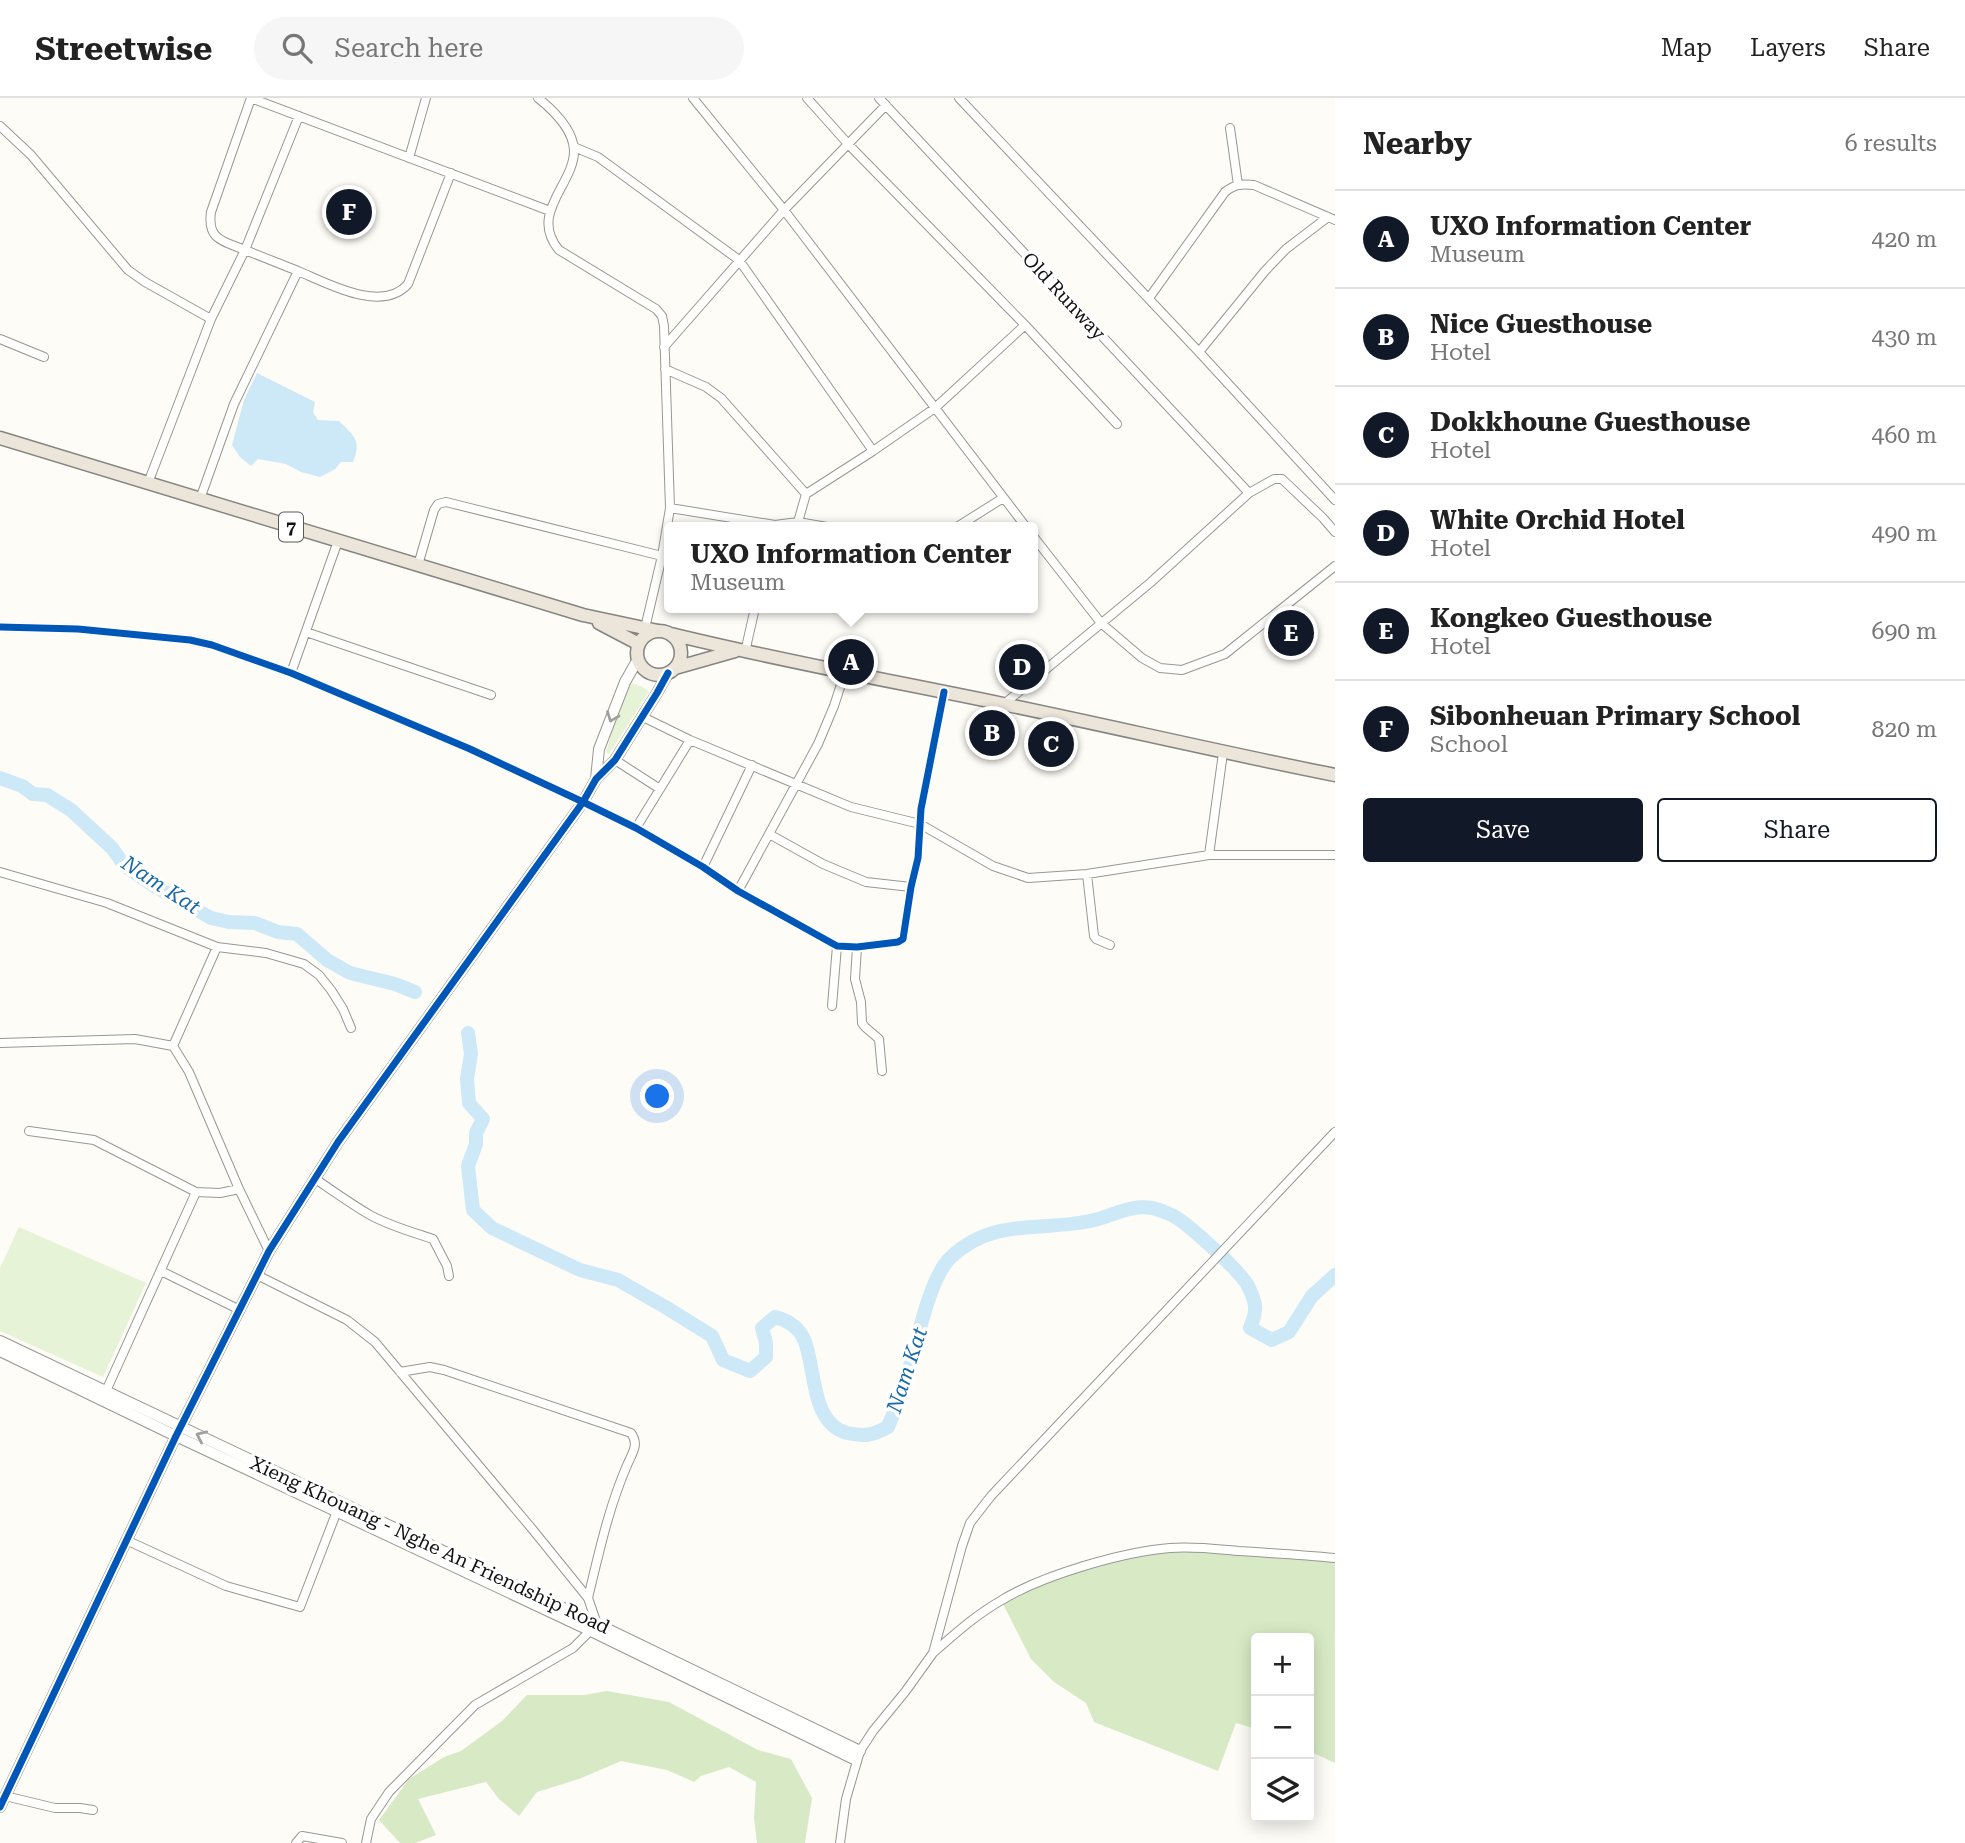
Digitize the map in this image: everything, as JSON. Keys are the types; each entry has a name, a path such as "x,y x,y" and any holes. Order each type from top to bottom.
{"highway":[{"name":"7","path":"0,438 583,615 741,651 1335,775"},
{"name":"7","path":"583,615 639,644"},
{"path":"658,631 677,640 681,648 681,659 671,670 653,673 644,668 638,659 639,644 645,636 658,631"},
{"name":"7","path":"671,670 741,651"}],"street":[{"path":"451,173 408,284 393,295 354,294 225,242 213,234 209,226 211,212 251,98 451,173 550,211"},
{"path":"409,158 426,98"},
{"path":"538,98 550,107 570,133 574,147 573,159 550,211 548,228 551,240 559,250 656,309 662,316 670,508 668,522"},
{"path":"693,98 784,209 1022,522"},
{"path":"807,98 1117,424"},
{"name":"Old Runway","path":"879,98 1249,493"},
{"path":"959,98 1149,298 1335,500"},
{"path":"664,347 784,209 886,105"},
{"path":"148,483 211,319 245,250 299,116"},
{"path":"0,126 31,155 128,270 211,319"},
{"path":"1230,128 1238,185"},
{"path":"574,147 598,158 739,260 873,451"},
{"path":"1149,298 1232,186 1254,185 1332,218"},
{"path":"1199,352 1286,249 1332,218"},
{"path":"200,499 234,404 298,271"},
{"path":"798,522 807,494 935,408 1025,325"},
{"path":"0,339 44,357"},
{"path":"665,369 706,387 720,398 807,494"},
{"path":"1004,704 1150,583 1249,493 1274,479 1282,479 1335,532"},
{"path":"965,522 1003,498"},
{"path":"418,565 434,510 438,504 446,502 662,556"},
{"path":"670,508 752,522"},
{"path":"291,674 338,541"},
{"path":"1038,542 1101,622 1142,658 1160,668 1182,670 1225,654 1335,566"},
{"path":"658,631 664,544"},
{"path":"741,651 753,613"},
{"path":"0,627 78,629 190,640 212,645 291,674 470,749 636,828 738,891 837,946 857,947 903,939 918,858 920,809 944,692"},
{"path":"306,632 491,695"},
{"path":"596,779 599,749 625,681 638,659"},
{"path":"0,1807 178,1431 269,1251 338,1142 583,802 596,779 615,760 671,670"},
{"path":"738,891 818,744 835,706 845,672"},
{"path":"643,717 690,740 851,807 920,824 1006,872 1028,878 1087,874 1209,855 1335,855"},
{"path":"636,828 690,740"},
{"path":"1209,855 1223,752"},
{"path":"615,760 660,789"},
{"path":"703,867 752,765"},
{"path":"769,834 823,864 866,882 911,887"},
{"path":"0,872 107,903 217,947 266,953 304,964 331,990 344,1009 351,1028"},
{"path":"1087,874 1094,936 1110,945"},
{"path":"832,1006 837,946"},
{"path":"173,1046 217,947"},
{"path":"857,947 855,978 861,1002 862,1023 880,1039 882,1071"},
{"path":"0,1043 135,1039 173,1046 189,1072 269,1251"},
{"path":"29,1131 94,1139 196,1192 220,1193 239,1189"},
{"path":"933,1653 970,1523 991,1496 1335,1132"},
{"path":"314,1178 372,1216 433,1239 447,1266 449,1276"},
{"path":"106,1391 196,1192"},
{"path":"161,1271 240,1310"},
{"path":"257,1275 347,1320 375,1342 588,1598"},
{"name":"Xieng Khouang - Nghe An Friendship Road","path":"0,1341 106,1391 178,1431 337,1511 594,1628"},
{"name":"Xieng Khouang - Nghe An Friendship Road","path":"0,1351 178,1431 858,1756"},
{"path":"366,1843 371,1819 389,1793 475,1705 573,1648 594,1628 588,1598 603,1535 636,1444 631,1433 444,1370 429,1367 400,1372"},
{"path":"126,1540 226,1586 300,1607 337,1511"},
{"path":"840,1843 846,1799 858,1756 873,1731 933,1653 973,1619 1003,1599 1083,1567 1127,1555 1172,1548 1335,1558"},
{"path":"5,1796 55,1808 93,1810"},
{"path":"296,1843 302,1836 342,1843"}],"green space":[{"path":"628,683 645,688 649,692 609,754 606,752"},
{"path":"19,1227 146,1283 103,1377 0,1331 0,1268"},
{"path":"1172,1548 1335,1558 1335,1763 1314,1753 1314,1633 1251,1633 1251,1728 1236,1723 1218,1771 1094,1722 1086,1703 1054,1682 1031,1659 1001,1600 1083,1567"},
{"path":"607,1691 669,1702 758,1750 791,1759 812,1798 805,1843 757,1843 754,1818 756,1782 729,1767 701,1776 694,1782 667,1770 621,1761 579,1779 537,1792 519,1816 499,1799 486,1782 418,1799 436,1835 415,1843 400,1843 379,1820 409,1779 444,1757 461,1751 502,1721 527,1695 584,1695"}],"water":[{"path":"257,373 315,402 313,412 318,420 339,421 355,439 357,448 353,462 341,462 335,469 320,477 301,472 286,464 258,459 251,466 240,457 232,445 244,400"}],"waterway":[{"name":"Nam Kat","path":"0,778 22,786 33,794 47,795 71,810 112,848 125,866 154,886 211,918 255,923 278,932 297,934 327,960 350,973 415,992"},
{"name":"Nam Kat","path":"468,1033 471,1054 467,1079 469,1103 483,1119 476,1133 476,1144 468,1166 473,1210 492,1228 580,1270 618,1280 667,1308 712,1336 723,1360 750,1371 766,1357 762,1328 775,1317 788,1322 804,1339 816,1393 826,1418 847,1433 869,1434 888,1427 904,1387 922,1319 935,1283 950,1258 983,1236 1017,1228 1090,1221 1128,1209 1144,1207 1160,1210 1189,1227 1245,1281 1255,1304 1250,1328 1272,1340 1289,1332 1312,1296 1335,1275"}],"cycle path":[{"path":"0,627 78,629 190,640 291,673 470,749 636,828 738,891 837,946 857,947 903,939 918,858 921,809 944,692"},
{"path":"0,1807 176,1436 269,1251 338,1142 583,802 596,779 615,760 668,673"}],"place":[{"name":"Sibonheuan Primary School","path":"349,212"},
{"name":"Kongkeo Guesthouse","path":"1291,633"},
{"name":"UXO Information Center","path":"851,662"},
{"name":"White Orchid Hotel","path":"1022,667"},
{"name":"Nice Guesthouse","path":"992,733"},
{"name":"Dokkhoune Guesthouse","path":"1051,744"}]}
